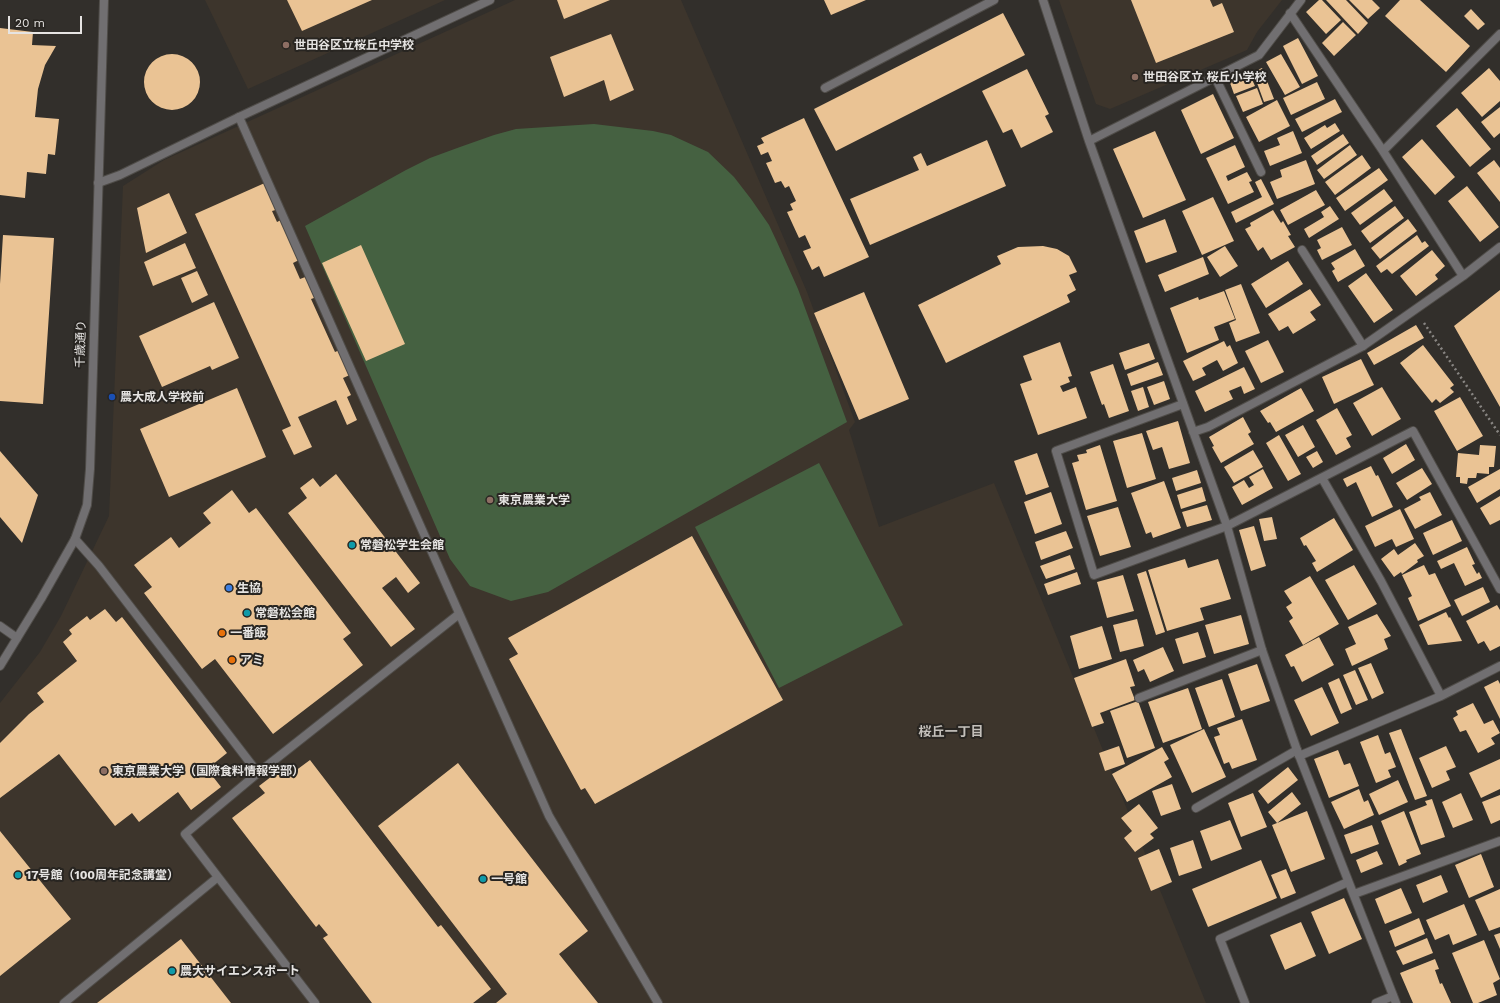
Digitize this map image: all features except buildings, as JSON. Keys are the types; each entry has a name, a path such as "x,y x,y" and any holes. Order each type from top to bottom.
{"street":[{"name":"千歳通り","path":"0,666 75,539 87,505 90,469 104,0"},
{"path":"98,183 120,175 239,117 490,0"},
{"path":"824,88 994,0"},
{"path":"1043,0 1089,141 1227,526 1262,650 1298,753 1395,999 1376,1003"},
{"path":"1089,141 1259,55 1301,0"},
{"path":"1290,13 1383,151 1463,276"},
{"path":"1383,151 1500,34"},
{"path":"1215,78 1261,172"},
{"path":"239,117 549,816 658,1003"},
{"path":"1193,432 1208,427 1363,346 1463,276 1500,247"},
{"path":"1302,250 1363,346"},
{"path":"1183,404 1056,452 1094,575 1227,526 1413,431 1500,589"},
{"path":"1322,478 1381,581 1441,696"},
{"path":"75,539 99,566 258,773"},
{"path":"315,1003 184,834 258,773 459,614"},
{"path":"0,626 17,638"},
{"path":"1139,698 1262,650"},
{"path":"1196,808 1298,753 1441,696 1500,666"},
{"path":"1354,894 1500,841"},
{"path":"64,1003 218,877"},
{"path":"1245,1003 1220,939 1348,882"}],"path":[{"path":"1414,310 1500,435"}],"shaded area":[{"name":"世田谷区立桜丘中学校","path":"205,0 445,0 248,89"},
{"name":"東京農業大学","path":"515,0 681,0 807,292 855,422 849,430 879,527 994,483 1206,1003 0,1003 0,703 40,652 61,616 109,516 123,186 164,160"},
{"name":"世田谷区立 桜丘小学校","path":"1059,0 1282,0 1257,32 1247,50 1110,109 1096,104"}],"green space":[{"path":"594,124 653,131 671,135 708,152 734,177 769,225 777,242 798,289 847,422 548,592 511,601 470,586 450,559 305,226 430,158 494,135 516,129"},
{"path":"819,463 903,625 779,688 695,527"}],"place":[{"name":"世田谷区立桜丘中学校","path":"286,45"},
{"name":"世田谷区立 桜丘小学校","path":"1135,77"},
{"name":"農大成人学校前","path":"112,397"},
{"name":"東京農業大学","path":"490,500"},
{"name":"常磐松学生会館","path":"352,545"},
{"name":"生協","path":"229,588"},
{"name":"常磐松会館","path":"247,613"},
{"name":"一番飯","path":"222,633"},
{"name":"アミ","path":"232,660"},
{"name":"東京農業大学（国際食料情報学部）","path":"104,771"},
{"name":"17号館（100周年記念講堂）","path":"18,875"},
{"name":"一号館","path":"483,879"},
{"name":"農大サイエンスポート","path":"172,971"}],"district":[{"name":"桜丘一丁目","path":"951,732"}]}
